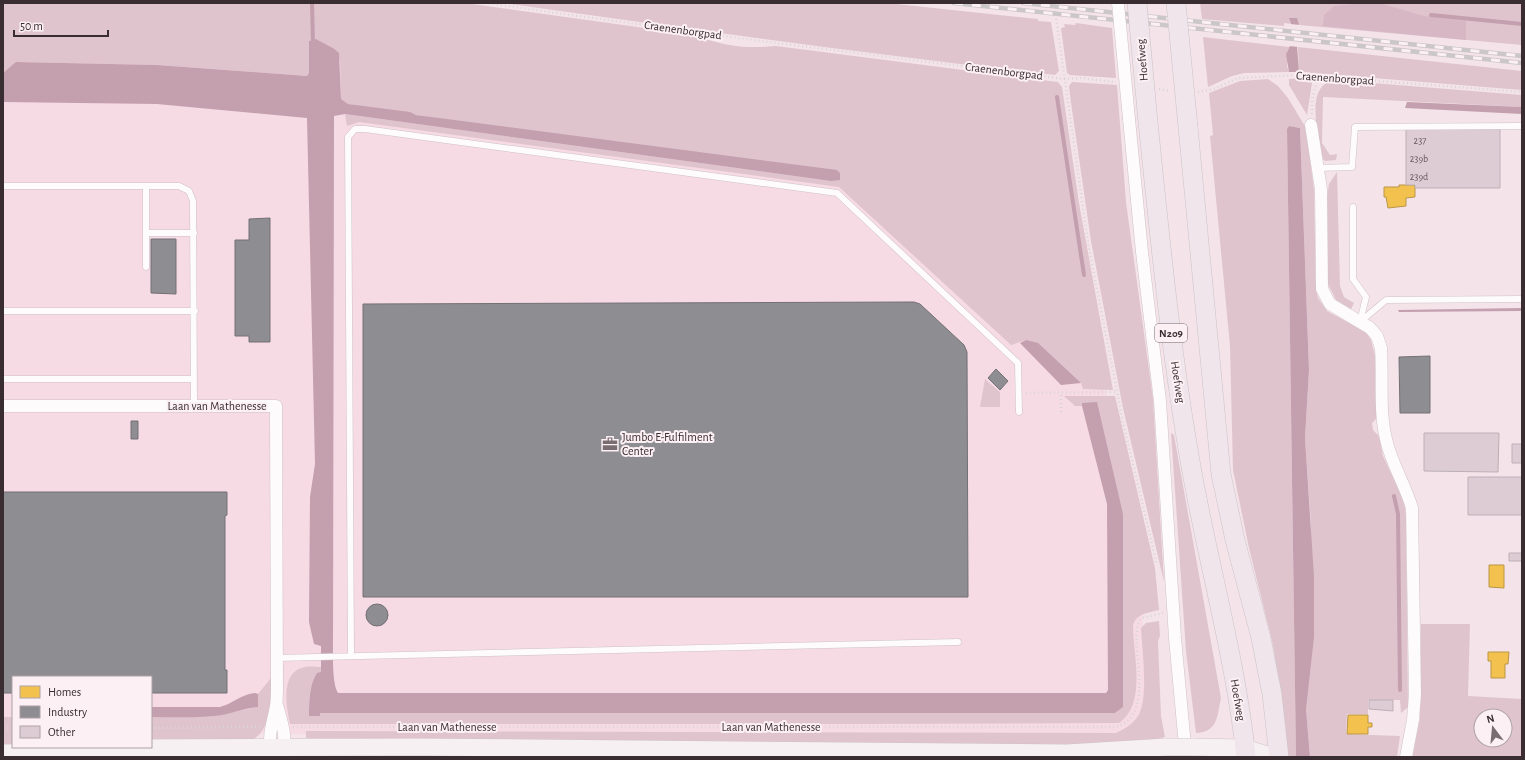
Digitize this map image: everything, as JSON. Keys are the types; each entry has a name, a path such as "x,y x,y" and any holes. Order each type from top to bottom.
{"main road":[{"name":"Hoefweg","path":"1137,3 1166,300 1192,471 1229,649 1246,752"},
{"path":"1176,3 1220,467 1235,540 1261,638 1272,694 1280,757"}],"street":[{"name":"Hoefweg","path":"1118,3 1142,252 1159,387 1180,702 1189,752"},
{"path":"1311,125 1321,189 1322,289 1330,304 1340,312 1360,322 1377,336 1381,348 1385,437 1390,456 1407,490 1412,508 1415,694 1413,720 1406,757"},
{"name":"Laan van Mathenesse","path":"3,406 276,406 276,705 270,727 278,752"},
{"name":"Laan van Mathenesse","path":"276,705 283,727 278,752"},
{"name":"Laan van Mathenesse","path":"3,753 125,748 278,752 424,747 1067,753 1166,747 1189,752 1246,752 1274,757"}],"lane":[{"path":"1318,168 1352,167 1355,127 1522,126"},
{"path":"351,656 348,137 355,129 365,129 838,193 1018,364 1019,412"},
{"path":"3,186 178,186 189,191 194,201 194,406"},
{"path":"146,186 146,267"},
{"path":"1353,207 1353,279 1366,297 1360,322"},
{"path":"146,233 194,233"},
{"path":"1360,322 1386,300 1522,299"},
{"path":"3,311 195,310"},
{"path":"3,378 194,379"},
{"path":"276,658 958,642"}],"path":[{"name":"Craenenborgpad","path":"485,3 753,40 1064,78 1081,78 1115,82"},
{"path":"1054,3 1088,243 1117,392 1158,569"},
{"name":"Craenenborgpad","path":"1194,93 1214,89 1238,78 1277,75 1318,76 1522,92"},
{"path":"1311,125 1312,100 1318,76"},
{"path":"1153,88 1176,92"},
{"path":"1019,394 1117,392"},
{"path":"1061,393 1061,412"},
{"name":"Laan van Mathenesse","path":"283,727 1115,727 1120,726 1128,719 1139,698 1136,626 1138,621 1142,618 1163,613 1162,606"},
{"path":"152,728 270,727"}],"shaded area":[{"path":"3,3 1047,93 1139,563 1149,725 1139,733 152,734 152,676 12,676 12,734 3,734"},
{"path":"3,3 465,3 695,35 715,42 734,46 776,46 1058,82 1062,87 1079,203 1113,390 1083,389 1081,383 1026,340 1011,345 839,187 359,122 347,126 345,114 831,181 348,104 341,99 340,60 333,48 316,39 309,41 309,73 307,76 157,65 17,62 3,73"},
{"path":"503,3 887,3 1038,19 1038,21 1051,22 1059,71 1055,75 917,59"},
{"path":"1200,3 1522,3 1522,45 1299,25 1291,20 1292,24 1284,23 1284,26 1202,19"},
{"path":"1379,3 1424,16 1466,21 1466,40 1323,26 1324,15 1334,6"},
{"path":"1289,18 1297,18 1299,25 1297,46 1299,72 1289,72 1286,54 1290,46 1292,36 1291,22"},
{"path":"1076,23 1112,28 1116,78 1070,75 1067,73 1061,28 1065,27 1064,24 1075,25"},
{"path":"1203,37 1290,47 1287,66 1289,72 1244,73 1232,76 1208,87"},
{"path":"316,39 339,53 341,99 348,104 410,112 416,115 837,170 840,173 840,180 831,181 345,114 334,116 333,656 334,677 338,693 1106,693 1108,690 1107,504 1082,406 1082,403 1097,402 1123,514 1123,707 1115,713 320,713 320,716 309,716 309,699 312,683 317,673 321,672 321,646 314,644 309,622 310,497 315,464 307,118 157,104 3,102 3,73 16,62 157,65 307,76 309,73 309,41"},
{"path":"1298,47 1522,71 1522,90 1299,72"},
{"path":"1305,78 1310,80 1312,83 1307,115 1289,85 1289,79"},
{"path":"1268,79 1278,86 1288,98 1306,128 1314,190 1316,290 1318,298 1327,311 1366,332 1371,340 1375,356 1377,418 1372,423 1373,430 1379,436 1383,456 1404,501 1406,517 1408,707 1401,713 1400,700 1368,700 1368,714 1347,714 1346,734 1400,736 1397,757 1310,757 1306,709 1311,525 1305,438 1309,370 1300,128 1289,126 1287,129 1296,757 1288,757 1285,721 1273,645 1249,548 1233,470 1230,346 1210,136 1213,135 1209,93 1240,81"},
{"path":"1335,80 1522,95 1522,107 1323,97 1322,143 1330,155 1337,154 1336,160 1325,161 1323,159 1317,126 1316,101 1319,91 1325,84"},
{"path":"1072,82 1117,85 1126,202 1153,399 1164,582 1123,408 1091,241 1071,103 1069,86"},
{"path":"1407,102 1522,107 1522,114 1405,108"},
{"path":"1289,126 1300,128 1309,370 1305,438 1314,577 1314,637 1306,709 1310,757 1296,757 1287,129"},
{"path":"1337,172 1340,286 1344,297 1354,303 1351,309 1336,300 1328,284 1327,198 1329,184"},
{"path":"1522,308 1522,311 1399,312 1398,310"},
{"path":"1026,340 1038,343 1081,383 1061,385 1020,343"},
{"path":"985,379 1000,392 1000,407 980,407"},
{"path":"1064,396 1115,396 1155,568 1159,610 1140,616 1133,625 1136,664 1136,691 1133,704 1128,715 1119,723 290,724 286,699 288,682 297,670 305,667 321,667 321,673 311,687 309,703 309,715 320,716 320,713 1115,713 1123,706 1123,514 1082,403 1082,406 1075,406"},
{"path":"1171,433 1174,435 1221,698 1217,717 1213,726 1209,730 1196,733 1186,651"},
{"path":"1159,621 1160,636 1158,641 1161,716 1165,737 1153,740 1151,743 872,749 306,738 306,731 1116,733 1133,722 1138,716 1143,698 1144,686 1141,628 1146,623"},
{"path":"1421,624 1470,624 1468,696 1522,699 1522,757 1412,757 1420,719"},
{"path":"271,678 271,695 267,721 259,735 252,740 152,744 152,717 215,716 257,707 258,694"},
{"path":"250,694 258,694 258,707 214,716 152,717 152,707 220,707"},
{"path":"3,717 12,717 12,747 3,747"}],"pier":[{"path":"1290,24 1301,25 1298,44 1300,47 1288,46"}],"building: Homes":[{"path":"1399,185 1415,185 1415,197 1406,198 1406,206 1388,208 1386,197 1384,197 1384,187 1399,187"},
{"path":"1489,565 1504,565 1504,588 1489,587"},
{"path":"1488,652 1509,652 1508,664 1505,664 1505,678 1491,678 1491,661 1488,661"},
{"path":"1348,715 1368,715 1368,723 1372,723 1372,727 1368,727 1368,734 1347,734"}],"building: Industry":[{"path":"270,218 270,342 249,342 249,336 235,336 235,240 249,240 249,219"},
{"path":"151,239 176,239 176,294 151,293"},
{"path":"914,302 920,304 964,345 967,352 968,597 363,597 363,304"},
{"path":"1430,356 1430,413 1400,413 1399,357"},
{"path":"996,369 1008,381 1000,390 988,378"},
{"path":"131,421 138,421 138,439 131,439"},
{"path":"3,492 227,492 227,515 225,516 225,670 227,670 227,693 152,693 152,676 12,676 12,693 3,693"},
{"path":"377,604 381,605 387,611 387,619 381,625 377,626 373,625 367,619 366,615 367,611 373,605"}],"building: Other":[{"path":"1406,129 1500,129 1500,188 1415,188 1415,185 1406,185"},
{"path":"1424,433 1499,433 1498,472 1424,471"},
{"path":"1512,444 1522,444 1522,463 1512,463"},
{"path":"1468,477 1522,477 1522,515 1468,515"},
{"path":"1509,553 1522,553 1522,561 1509,561"},
{"path":"1369,700 1393,700 1393,711 1369,709"}],"waterway":[{"path":"312,3 313,45"},
{"path":"1431,15 1522,24"},
{"path":"1057,97 1084,275"},
{"path":"1394,496 1398,514 1400,690"}],"railway":[{"path":"954,3 1522,63"},
{"path":"1023,3 1522,56"}],"place":[{"name":"Jumbo E-Fulfilment Center","path":"610,444"}]}
